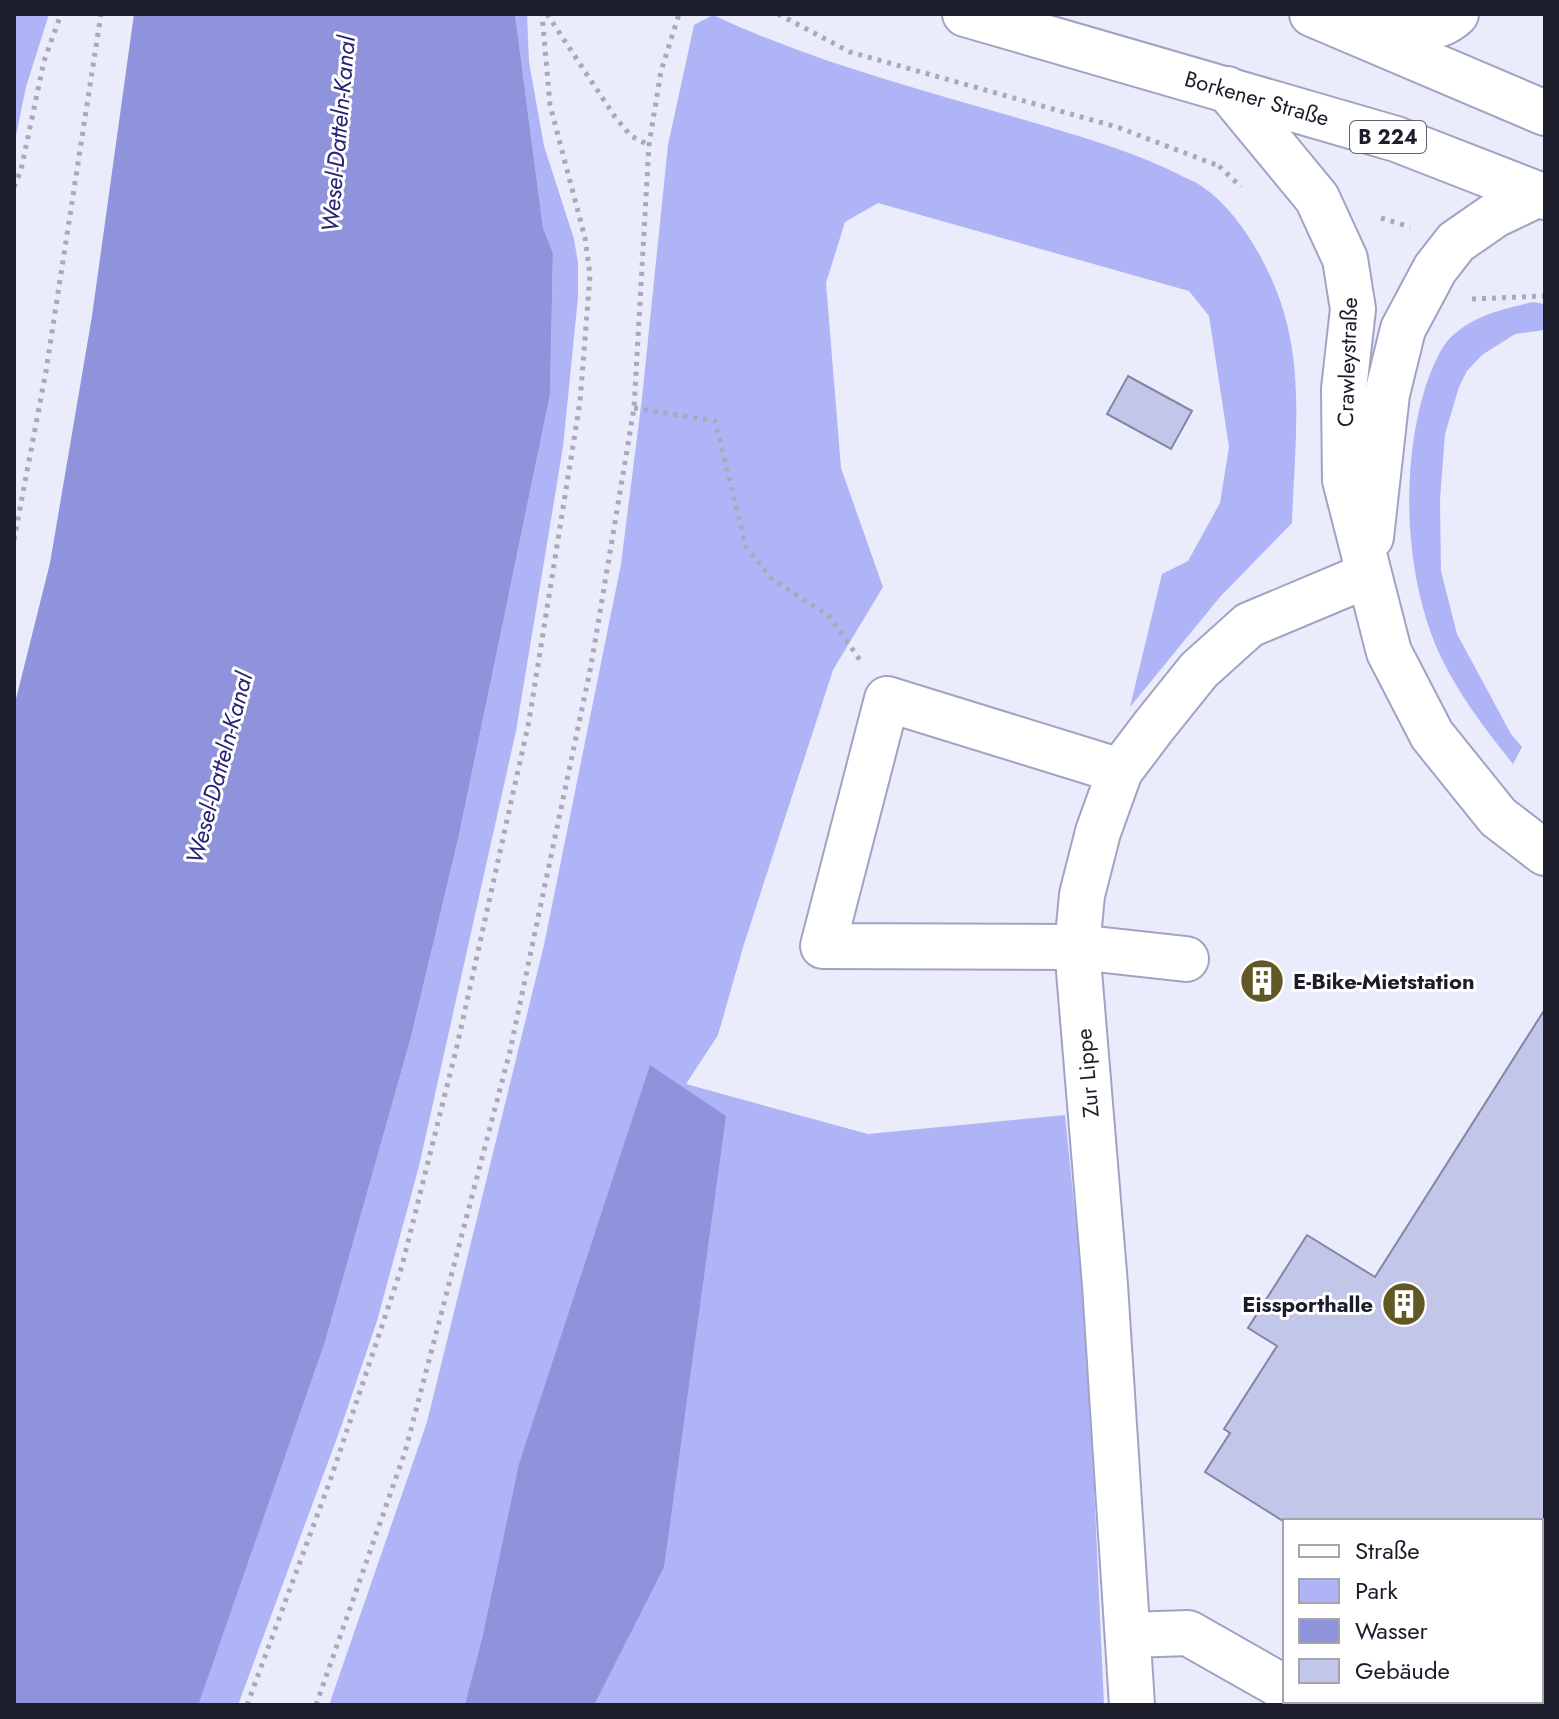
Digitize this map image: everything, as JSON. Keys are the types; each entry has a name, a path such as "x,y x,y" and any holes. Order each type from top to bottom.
{"street":[{"name":"Borkener Straße","path":"965,14 1396,139 1542,195"},
{"path":"1314,14 1398,28 1432,26 1456,14"},
{"path":"1314,14 1545,113"},
{"name":"Crawleystraße","path":"1227,89 1317,198 1345,259 1353,309 1344,389 1345,480 1389,652 1432,735 1498,817 1545,853"},
{"name":"Crawleystraße","path":"1368,575 1375,482 1387,394 1403,329 1435,269 1456,242 1495,215 1542,195"},
{"name":"Zur Lippe","path":"1132,1705 1105,1285 1077,947 1085,882 1098,832 1120,771 1199,670 1249,625 1368,575"},
{"path":"1120,771 887,699 823,946 1077,947 1186,959"},
{"path":"1129,1635 1188,1633 1283,1687"}],"path":[{"path":"14,187 21,170 44,61 61,14"},
{"path":"14,540 46,371 101,14"},
{"path":"544,14 615,117 631,136 649,145"},
{"path":"247,1705 331,1478 402,1266 457,1046 529,721 580,402 590,275 585,238 550,105 544,14"},
{"path":"316,1705 405,1452 510,1051 591,666 634,408 649,145 661,71 679,14"},
{"path":"778,14 850,52 1117,127 1233,171"},
{"path":"1462,310 1480,290"},
{"path":"1471,299 1545,296"},
{"path":"634,408 715,421 746,547 772,579 829,616 887,699"}],"green space":[{"path":"14,14 49,14 26,87 14,145"},
{"path":"515,14 527,14 529,62 544,146 574,239 578,263 578,297 563,447 516,731 419,1166 377,1321 238,1705 196,1705 325,1342 411,1037 459,835 550,395 553,253 543,228"},
{"path":"713,15 829,61 1122,150 1197,183 1218,199 1256,248 1275,287 1287,324 1296,398 1292,523 1220,597 1130,707 1162,574 1188,561 1220,503 1229,447 1209,316 1189,291 878,203 845,222 826,283 841,468 883,587 833,670 744,944 718,1035 686,1084 868,1134 1065,1115 1087,1332 1104,1705 329,1705 427,1422 544,945 621,564 668,145 694,25"},
{"path":"1533,302 1545,304 1545,330 1515,334 1482,355 1467,371 1459,387 1445,434 1440,500 1441,571 1457,634 1511,734 1522,747 1513,764 1455,683 1427,622 1413,555 1409,485 1418,417 1426,385 1443,347 1460,329 1479,318"}],"water":[{"name":"Wesel-Datteln-Kanal","path":"134,14 515,14 543,228 553,253 550,395 459,835 411,1037 325,1342 199,1703 14,1705 14,707 50,563 92,316"},
{"path":"650,1065 726,1116 664,1567 594,1705 465,1705 519,1464"}],"building":[{"path":"1128,376 1192,411 1171,449 1107,414"},
{"name":"Eissporthalle","path":"1545,1009 1545,1521 1283,1521 1205,1472 1230,1433 1224,1429 1277,1346 1248,1328 1307,1235 1375,1277"}],"place":[{"name":"E-Bike-Mietstation","path":"1262,981"},
{"name":"Eissporthalle","path":"1404,1304"}]}
